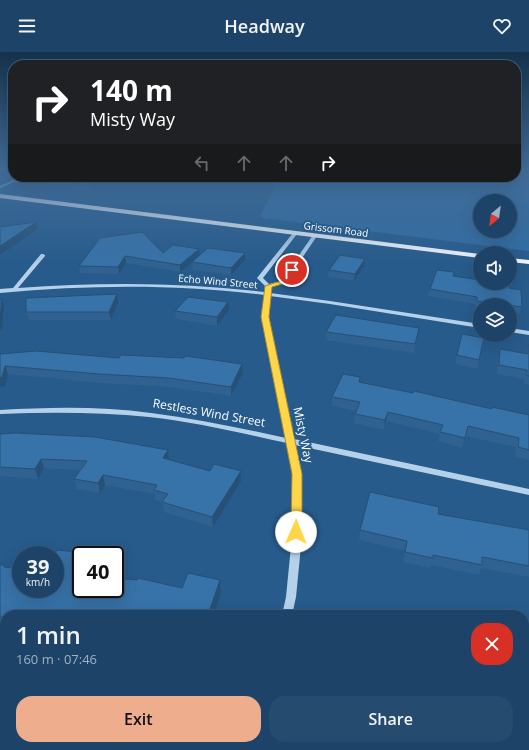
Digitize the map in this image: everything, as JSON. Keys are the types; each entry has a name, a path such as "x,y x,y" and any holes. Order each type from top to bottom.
{"main road":[{"name":"Grissom Road","path":"43,202 473,255"},
{"path":"517,261 529,262"}],"street":[{"name":"Misty Way","path":"288,610 291,597 296,546 297,474 268,337 265,317 268,290 260,278 294,234"},
{"path":"268,290 283,282 315,236"},
{"path":"14,290 43,255"},
{"name":"Echo Wind Street","path":"0,291 82,285 178,286 268,290 473,325"},
{"path":"517,331 529,333"},
{"name":"Restless Wind Street","path":"0,412 84,410 150,415 209,424 291,440 529,492"}],"shaded area":[{"path":"267,202 473,202 473,238 517,238 517,202 529,202 529,251 517,250 517,246 489,246 263,218 260,216"}],"building":[{"path":"36,222 0,246 0,227"},
{"path":"142,232 163,253 173,245 199,249 180,265 125,256 118,267 79,266 100,238"},
{"path":"208,248 245,253 231,268 192,262"},
{"path":"340,255 365,259 355,274 329,270"},
{"path":"437,270 454,272 453,276 473,279 473,290 521,290 522,307 517,306 517,298 477,298 430,289"},
{"path":"117,294 109,312 26,312 26,298"},
{"path":"188,297 228,302 217,317 175,311"},
{"path":"0,299 2,299 0,320"},
{"path":"336,315 419,328 415,344 326,332"},
{"path":"462,334 473,336 473,342 483,342 479,360 457,355"},
{"path":"528,345 529,376 527,376 527,370 499,365 500,349 528,354"},
{"path":"36,351 119,358 121,355 184,358 185,356 242,364 231,387 169,378 5,366 2,377 0,378 0,354"},
{"path":"343,374 360,377 359,382 413,393 414,391 492,409 492,407 529,415 529,450 518,447 519,438 468,426 465,438 440,432 443,425 388,412 385,420 355,414 360,402 332,397"},
{"path":"16,433 95,437 168,450 163,458 210,471 214,464 241,471 212,517 162,502 168,494 154,490 157,485 103,475 98,483 74,479 87,461 41,459 35,469 0,467 0,434"},
{"path":"370,492 439,507 438,514 529,530 529,566 482,557 482,565 433,555 433,558 405,552 407,541 360,530"},
{"path":"64,551 72,551 72,598 124,598 124,579 137,580 138,578 182,588 188,573 220,580 210,610 0,610 0,565 4,565 4,567 12,568 12,598 64,598"}],"route":[{"path":"292,270 283,282 268,286 266,294 265,317 297,474 296,532"}]}
